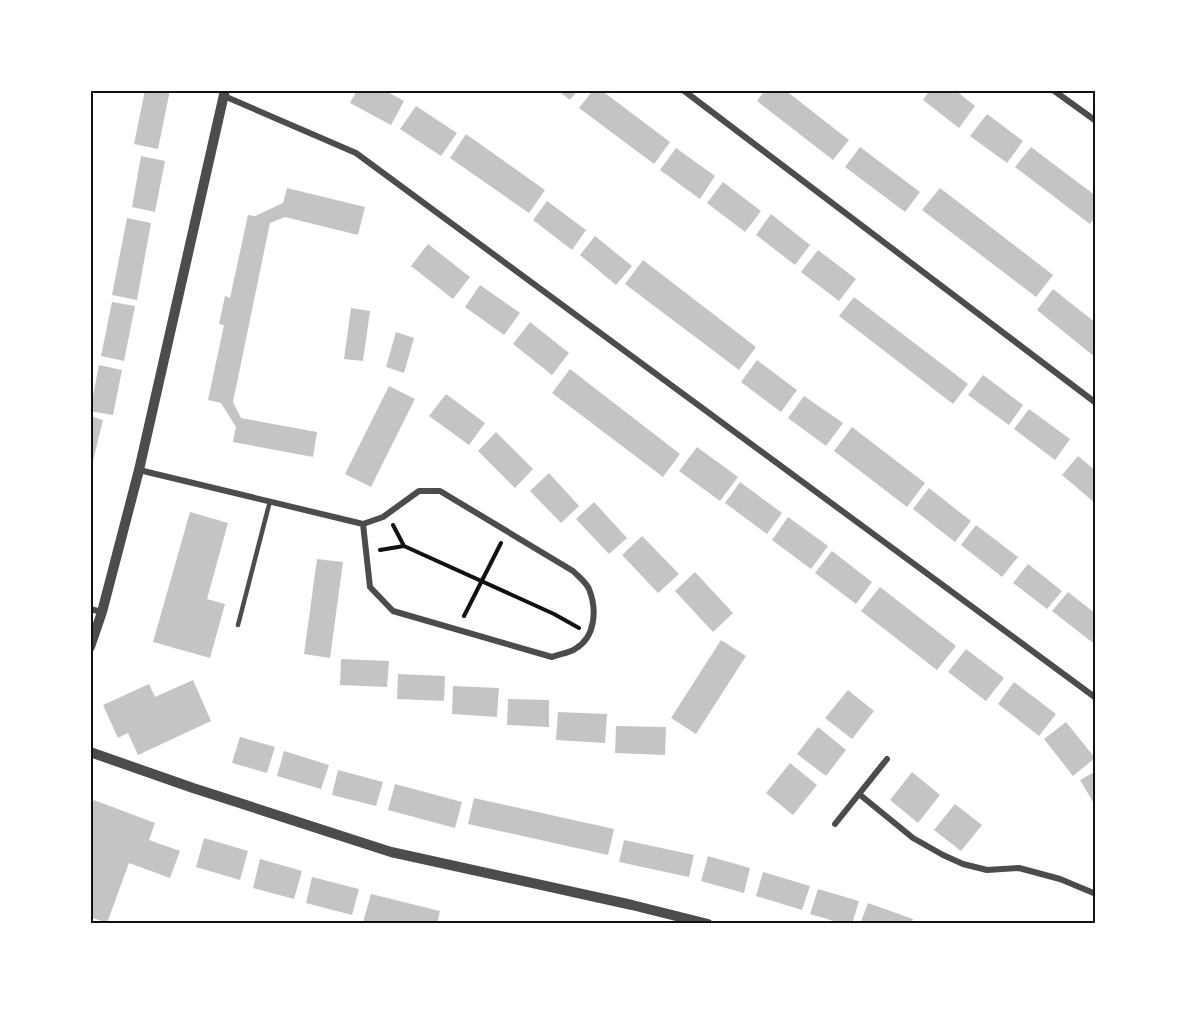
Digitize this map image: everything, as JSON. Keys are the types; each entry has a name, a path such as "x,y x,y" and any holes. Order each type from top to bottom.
{"street":[{"path":"683,90 1096,403"},
{"path":"1053,90 1096,121"},
{"path":"90,647 102,612 139,470 224,93 356,153 1096,698"},
{"path":"139,470 363,524 386,515 420,491 440,491 573,571 589,587 594,622 590,634 575,649 552,657 393,611 370,587 363,524"},
{"path":"90,609 102,612"},
{"path":"90,752 392,852 708,924"},
{"path":"835,824 887,759"},
{"path":"859,794 913,838 963,864 987,870 1019,868 1060,879 1096,894"}],"lane":[{"path":"238,625 270,501"}],"path":[{"path":"386,515 404,546"},
{"path":"457,629 507,531"},
{"path":"366,553 404,546 554,614 590,634"}],"building":[{"path":"145,90 170,90 158,149 134,144"},
{"path":"357,90 384,90 404,101 391,125 350,103"},
{"path":"557,90 578,90 570,100"},
{"path":"593,90 601,90 670,142 654,164 579,108"},
{"path":"765,90 785,90 849,140 833,160 757,101"},
{"path":"930,90 955,90 975,106 959,128 923,100"},
{"path":"416,106 457,133 441,156 400,129"},
{"path":"987,114 1023,141 1007,163 970,136"},
{"path":"466,134 545,190 529,213 450,158"},
{"path":"860,147 920,192 905,212 845,167"},
{"path":"1031,147 1096,196 1096,216 1090,224 1015,167"},
{"path":"676,148 715,176 700,199 660,170"},
{"path":"141,156 165,161 155,212 132,207"},
{"path":"723,182 761,211 745,232 707,203"},
{"path":"287,188 365,207 358,235 285,217 270,223 233,402 241,418 317,432 313,457 233,442 236,427 221,403 208,400 224,325 219,324 225,296 230,298 248,215 255,216 283,203"},
{"path":"940,188 1053,275 1036,297 922,210"},
{"path":"547,201 586,230 572,250 533,220"},
{"path":"771,214 810,245 795,265 756,235"},
{"path":"127,218 151,223 137,300 112,295"},
{"path":"595,236 632,266 616,285 580,255"},
{"path":"428,244 470,277 453,299 411,266"},
{"path":"818,250 856,279 839,301 801,272"},
{"path":"643,260 756,347 739,370 625,284"},
{"path":"480,285 520,313 504,335 465,307"},
{"path":"1053,289 1096,323 1096,358 1037,310"},
{"path":"854,297 968,384 953,404 839,316"},
{"path":"112,302 135,306 124,361 101,356"},
{"path":"351,308 370,311 363,361 344,359"},
{"path":"530,322 569,353 552,375 513,344"},
{"path":"396,332 414,338 404,373 386,367"},
{"path":"757,360 797,390 781,412 741,382"},
{"path":"99,365 122,370 113,415 90,411"},
{"path":"570,369 680,454 663,477 552,393"},
{"path":"983,375 1023,405 1009,425 968,395"},
{"path":"389,386 415,399 371,487 345,474"},
{"path":"446,394 485,423 469,445 429,416"},
{"path":"804,396 843,423 826,446 788,418"},
{"path":"1029,409 1070,439 1055,460 1014,429"},
{"path":"90,416 103,420 91,469 90,469"},
{"path":"852,427 925,483 907,507 834,451"},
{"path":"496,432 533,469 515,488 478,451"},
{"path":"697,447 738,477 720,501 679,471"},
{"path":"1078,456 1096,471 1096,504 1062,475"},
{"path":"549,473 579,506 561,523 530,491"},
{"path":"740,482 782,513 767,534 725,503"},
{"path":"929,488 971,521 955,542 913,509"},
{"path":"594,502 627,538 609,554 576,519"},
{"path":"190,512 228,523 207,599 225,604 210,658 153,642"},
{"path":"788,517 828,546 811,569 772,540"},
{"path":"976,525 1018,557 1002,577 961,545"},
{"path":"642,536 679,574 658,593 622,555"},
{"path":"832,551 872,582 856,604 815,573"},
{"path":"317,559 343,562 330,658 304,654"},
{"path":"1028,564 1062,591 1047,609 1013,583"},
{"path":"695,572 733,613 713,632 675,591"},
{"path":"880,587 956,646 937,670 861,611"},
{"path":"1068,592 1096,614 1096,638 1093,643 1052,611"},
{"path":"721,640 746,656 696,734 671,718"},
{"path":"966,649 1004,678 986,701 948,672"},
{"path":"341,659 389,661 387,687 340,685"},
{"path":"398,674 445,676 444,701 397,699"},
{"path":"193,680 211,721 138,755 128,733 118,738 103,705 149,684 155,697"},
{"path":"1014,682 1056,714 1039,736 998,704"},
{"path":"453,686 499,688 497,717 452,714"},
{"path":"848,690 874,711 852,739 825,718"},
{"path":"508,699 549,700 549,727 507,725"},
{"path":"558,712 607,714 605,743 556,740"},
{"path":"1066,722 1095,758 1073,776 1044,739"},
{"path":"616,726 666,727 665,755 615,753"},
{"path":"818,727 846,750 826,776 797,754"},
{"path":"240,737 275,747 267,773 232,763"},
{"path":"284,751 329,765 321,789 277,776"},
{"path":"790,763 817,785 793,815 766,793"},
{"path":"338,770 383,782 376,806 332,795"},
{"path":"1096,771 1096,807 1080,780"},
{"path":"912,772 940,795 918,823 890,800"},
{"path":"395,784 462,802 455,828 388,810"},
{"path":"474,798 614,829 608,855 468,824"},
{"path":"94,800 155,823 149,840 180,851 170,878 129,863 107,923 90,917 90,811"},
{"path":"955,804 982,825 961,851 934,830"},
{"path":"204,838 248,851 240,880 196,867"},
{"path":"624,840 694,855 689,877 619,862"},
{"path":"708,856 750,868 744,893 701,881"},
{"path":"260,859 302,871 294,899 253,888"},
{"path":"763,872 810,886 802,910 756,896"},
{"path":"312,877 359,889 352,915 306,903"},
{"path":"818,889 859,901 852,924 844,924 810,914"},
{"path":"371,894 440,911 437,924 370,924 363,922"},
{"path":"868,903 913,919 911,924 860,924"}]}
